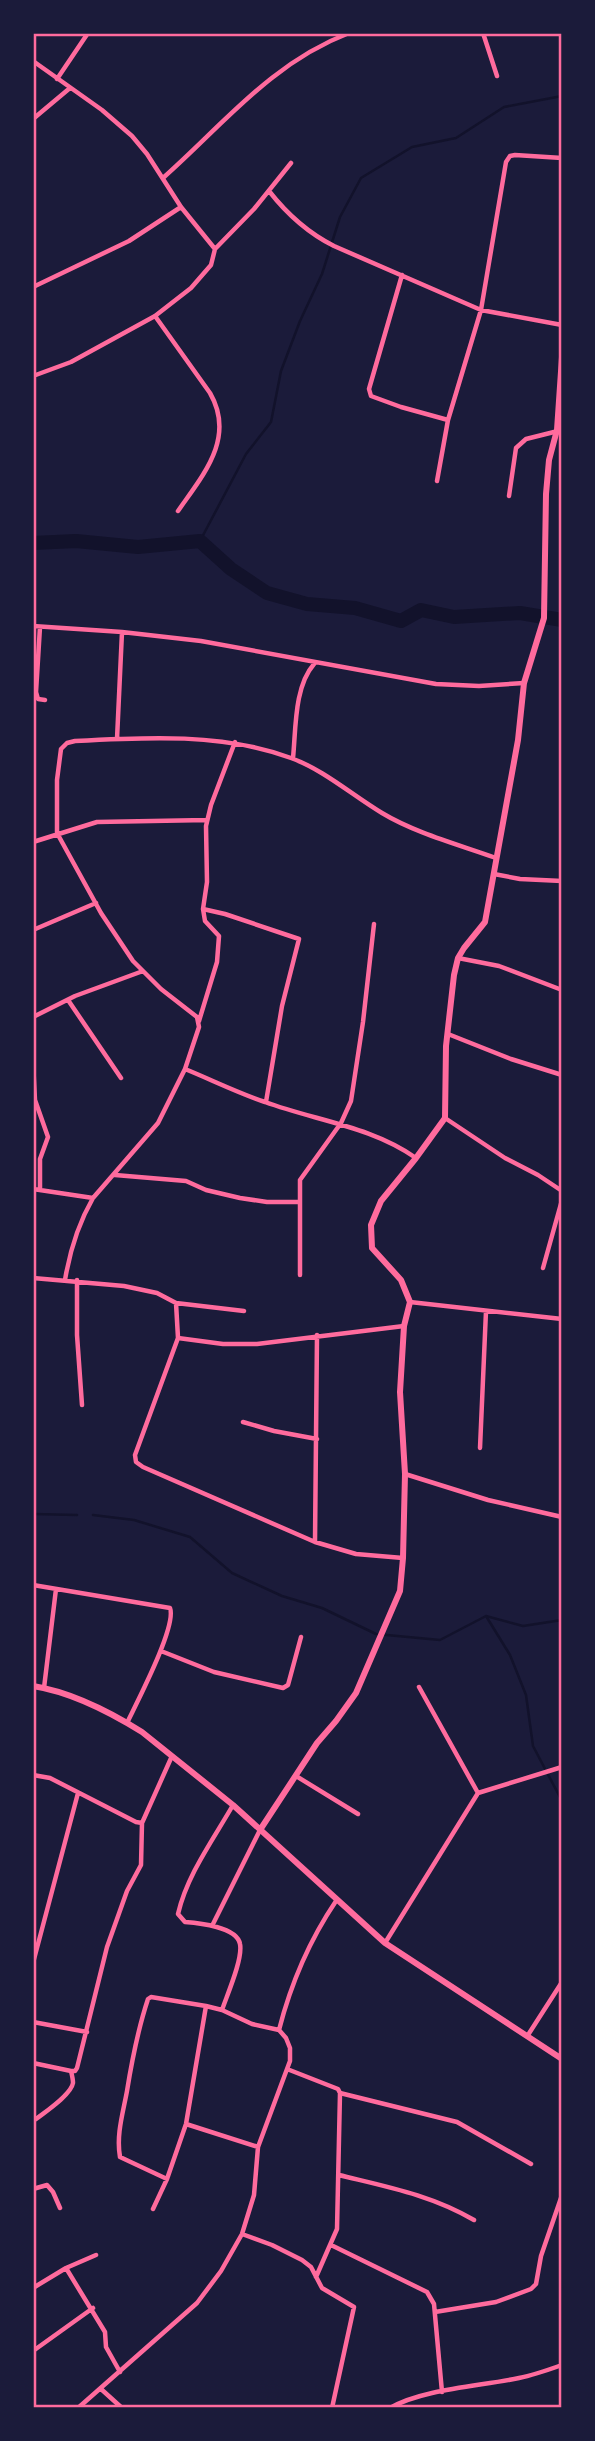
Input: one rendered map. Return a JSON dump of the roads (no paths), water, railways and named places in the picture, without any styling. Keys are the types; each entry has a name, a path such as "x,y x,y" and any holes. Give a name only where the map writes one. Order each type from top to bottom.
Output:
{"street":[{"path":"58,79 88,33"},
{"path":"163,178 254,91 314,48 349,33"},
{"path":"484,33 497,76"},
{"path":"33,61 102,110 132,136 181,207 215,249"},
{"path":"33,119 70,89"},
{"path":"437,481 448,420 481,310 506,162 510,156 515,155 562,158"},
{"path":"33,376 71,362 155,316 191,288 211,265 215,249 291,163"},
{"path":"269,191 293,218 317,237 334,246 481,310 562,325"},
{"path":"33,286 129,241 181,207"},
{"path":"401,275 369,389 371,396 448,420"},
{"path":"155,316 210,393 218,406 220,420 219,440 211,463 178,510"},
{"path":"212,1924 260,1830 317,1743 351,1700 396,1603 403,1558 405,1474 400,1415 404,1326 410,1302 401,1280 372,1248 371,1237 374,1216 381,1201 444,1118 447,1034 458,958 485,922 518,740 524,683 544,618 546,494 549,460 559,430 562,357"},
{"path":"509,496 516,448 526,439 559,430"},
{"path":"33,626 201,641 436,684 479,686 524,683"},
{"path":"40,626 36,692 38,699 45,700"},
{"path":"117,739 122,632"},
{"path":"293,758 304,682 315,663"},
{"path":"199,1021 192,1012 161,989 123,948 57,833 57,780 61,749 66,743 117,739 234,742 293,758 388,816 496,858"},
{"path":"65,1280 76,1230 93,1198 158,1123 185,1069 217,962 219,936 205,921 203,909 207,820 234,742"},
{"path":"33,842 97,822 207,820"},
{"path":"494,874 520,879 562,881"},
{"path":"33,930 96,903"},
{"path":"203,909 299,939 282,1006 265,1102"},
{"path":"300,1275 300,1180 341,1123 351,1101 374,924"},
{"path":"458,958 499,966 562,990"},
{"path":"33,1017 68,1000 143,971"},
{"path":"68,1000 121,1078"},
{"path":"447,1034 562,1075"},
{"path":"33,1061 35,1100 48,1137 40,1159 40,1189"},
{"path":"185,1069 265,1102 369,1132 416,1158"},
{"path":"444,1118 562,1191"},
{"path":"114,1175 186,1181 206,1190 267,1202 299,1202"},
{"path":"33,1189 93,1198"},
{"path":"542,1268 562,1200"},
{"path":"33,1278 77,1280 142,1289 158,1293 176,1303 244,1311"},
{"path":"77,1280 77,1335 82,1405"},
{"path":"410,1302 562,1320"},
{"path":"176,1303 178,1338 135,1455 136,1462 198,1493 315,1542 356,1554 403,1558"},
{"path":"480,1448 486,1311"},
{"path":"178,1338 223,1345 257,1344 404,1326"},
{"path":"315,1542 317,1335"},
{"path":"243,1422 317,1439"},
{"path":"405,1474 488,1500 562,1517"},
{"path":"33,1585 170,1608 172,1619 127,1723"},
{"path":"44,1688 56,1589"},
{"path":"160,1651 214,1672 283,1688 289,1685 301,1637"},
{"path":"33,1686 68,1696 127,1723 172,1755 233,1805 385,1943 562,2059"},
{"path":"419,1687 478,1793"},
{"path":"33,2063 71,2071 77,2068 107,1947 127,1891 141,1865 142,1823 172,1755"},
{"path":"385,1943 478,1793 561,1767"},
{"path":"33,1775 50,1778 142,1823"},
{"path":"296,1776 358,1814"},
{"path":"33,1963 78,1793"},
{"path":"222,2010 239,1956 240,1943 236,1936 212,1924 185,1922 178,1914 194,1873 233,1805"},
{"path":"279,2030 288,1994 319,1927 337,1901"},
{"path":"528,2035 562,1982"},
{"path":"78,2408 197,2303 221,2271 242,2234 254,2195 258,2147 290,2061 290,2048 279,2030 252,2024 222,2010 151,1997 137,2034 120,2129 120,2157 167,2179"},
{"path":"153,2209 167,2179 186,2124 206,2006"},
{"path":"33,2022 87,2032"},
{"path":"287,2069 338,2089 340,2093 337,2229 316,2277"},
{"path":"36,2119 69,2091 73,2084 71,2071"},
{"path":"340,2093 457,2122 531,2164"},
{"path":"186,2124 258,2147"},
{"path":"340,2175 447,2204 474,2220"},
{"path":"33,2189 47,2185 60,2208"},
{"path":"435,2312 496,2302 531,2289 536,2284 541,2256 562,2195"},
{"path":"242,2234 292,2254 311,2267 322,2288 354,2307 332,2408"},
{"path":"331,2245 427,2292 432,2298 442,2392"},
{"path":"33,2288 66,2268 96,2255"},
{"path":"66,2268 93,2308 105,2332 106,2347 120,2372"},
{"path":"33,2351 93,2308"},
{"path":"390,2408 442,2392 517,2379 562,2365"},
{"path":"101,2389 122,2408"}],"waterway":[{"path":"200,541 246,454 271,422 281,371 322,274 340,217 361,178 412,147 456,138 504,107 562,96"},
{"path":"33,543 76,541 138,547 200,541 231,569 267,593 307,604 355,608 401,621 421,610 454,617 520,613 562,620"},
{"path":"33,1514 77,1515"},
{"path":"93,1515 134,1520 190,1537 232,1573 282,1596 322,1608 376,1634 440,1640 486,1616 523,1626 562,1620"},
{"path":"486,1616 510,1655 526,1695 533,1746 562,1801"}]}
